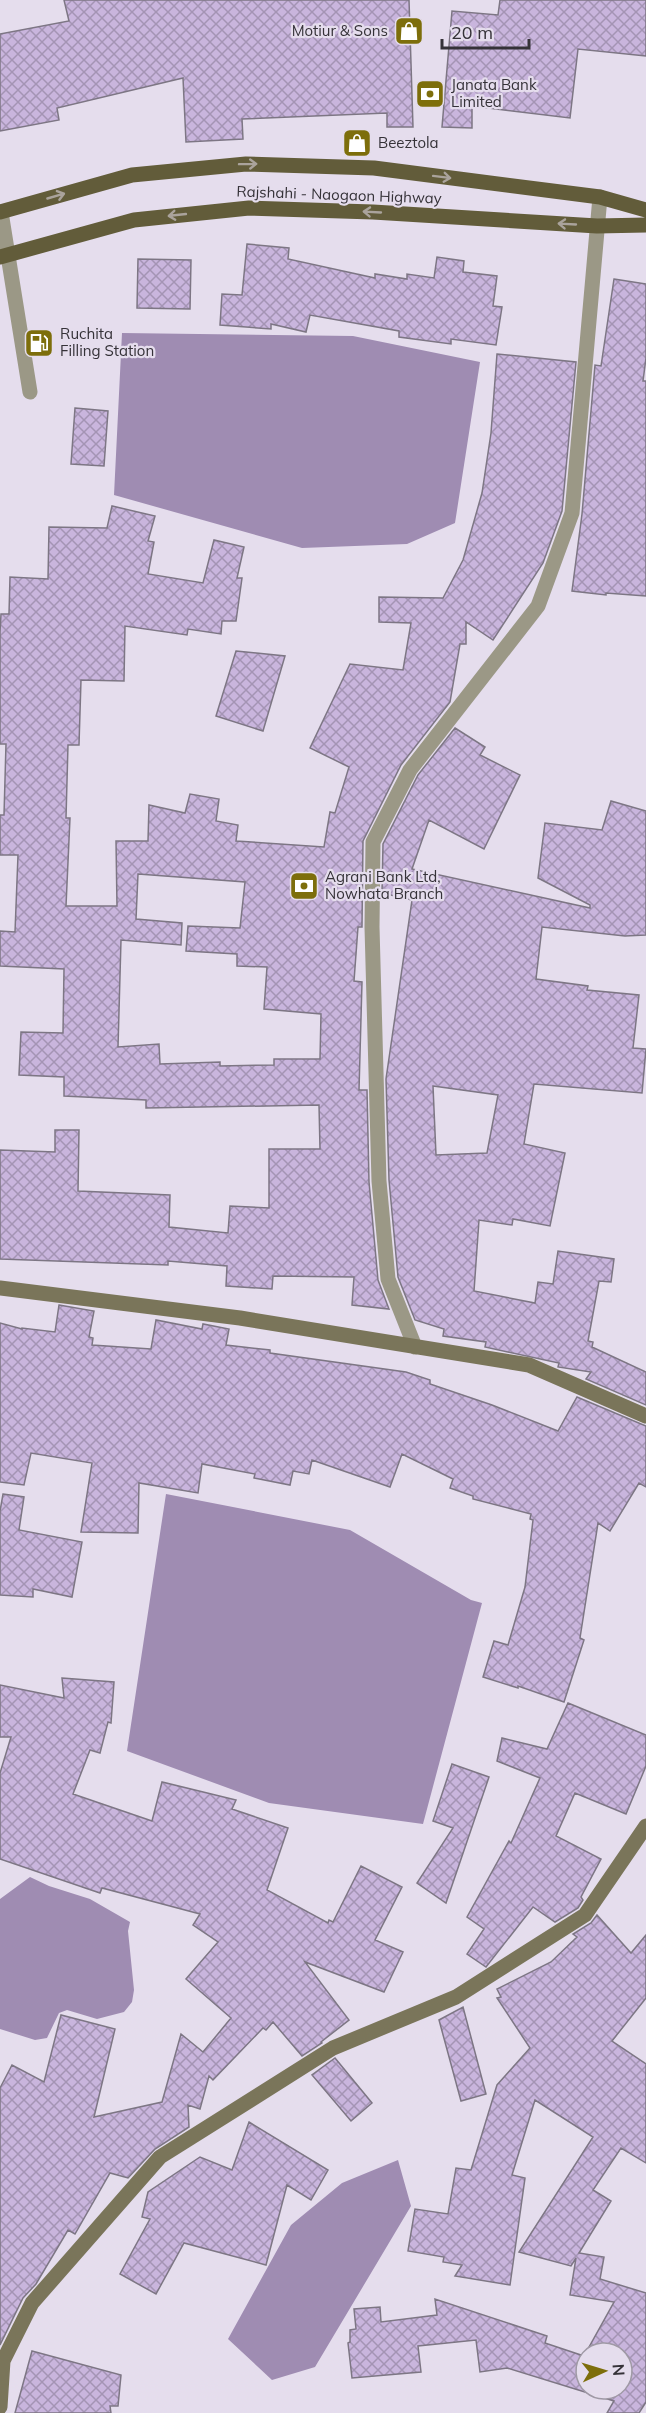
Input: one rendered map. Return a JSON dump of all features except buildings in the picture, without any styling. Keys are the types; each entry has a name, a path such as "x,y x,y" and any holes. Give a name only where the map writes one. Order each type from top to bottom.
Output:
{"main road":[{"name":"Rajshahi - Naogaon Highway","path":"0,212 132,175 246,164 374,168 600,197 646,210"},
{"name":"Rajshahi - Naogaon Highway","path":"4,256 134,220 249,208 373,212 597,226 646,225"}],"street":[{"path":"415,1347 388,1279 380,1192 372,927 373,842 410,770 538,606 572,513 600,197"},
{"path":"0,212 4,256 30,392"},
{"path":"0,1288 240,1318 529,1365 646,1416"},
{"path":"0,2407 1,2362 32,2303 160,2157 333,2048 456,1997 585,1916 646,1826"}],"shaded area":[{"path":"122,333 353,336 480,362 455,523 407,544 302,548 114,495"},
{"path":"166,1494 350,1530 471,1600 482,1603 423,1824 269,1803 127,1751"},
{"path":"30,1877 49,1886 90,1899 130,1922 128,1931 134,1990 132,2002 124,2012 97,2019 67,2010 59,2013 47,2038 35,2040 0,2029 0,1899"},
{"path":"398,2160 411,2206 315,2367 272,2380 228,2339 291,2225 342,2183"}],"place":[{"name":"Motiur & Sons","path":"409,31"},
{"name":"Janata Bank Limited","path":"430,94"},
{"name":"Beeztola","path":"357,143"},
{"name":"Ruchita Filling Station","path":"39,343"},
{"name":"Agrani Bank Ltd, Nowhata Branch","path":"304,886"}]}
